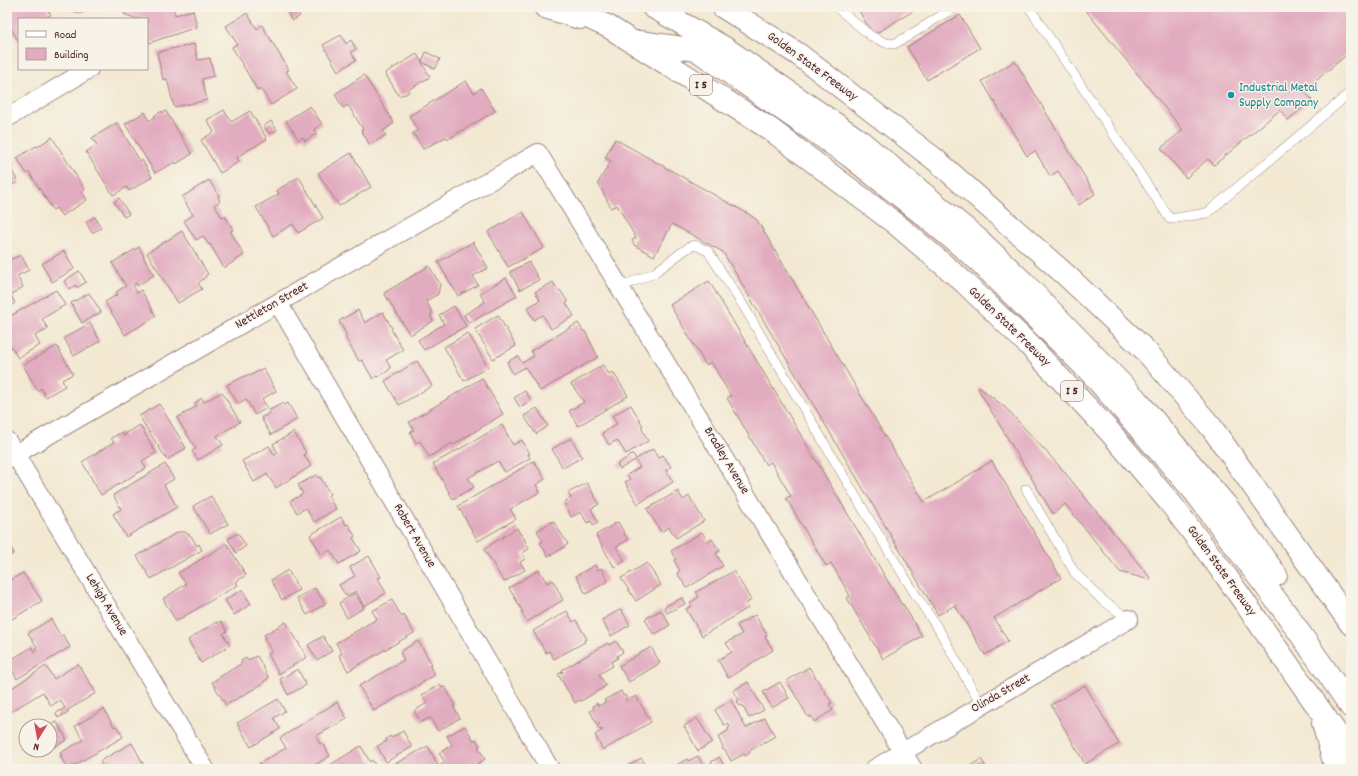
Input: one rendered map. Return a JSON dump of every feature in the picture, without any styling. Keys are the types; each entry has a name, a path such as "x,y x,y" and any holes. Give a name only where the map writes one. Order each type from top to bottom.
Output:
{"highway":[{"path":"545,7 609,27"},
{"name":"Golden State Freeway","path":"566,7 609,27 770,129 896,224 965,283 1030,346 1110,432 1171,504 1226,576 1351,754"},
{"path":"652,7 725,48 860,141 979,240 1024,283 1135,398 1225,504 1351,683"},
{"name":"Golden State Freeway","path":"723,7 798,54 937,161 1066,276 1145,350 1212,428 1351,624"},
{"path":"747,7 798,54"},
{"path":"631,42 697,50 851,157 979,261 1092,374 1194,491 1288,616 1351,707"},
{"path":"1318,707 1336,769"}],"street":[{"path":"7,118 88,70"},
{"name":"Bradley Avenue","path":"538,153 913,769"},
{"name":"Nettleton Street","path":"10,452 278,303 538,153"},
{"name":"Robert Avenue","path":"278,303 550,769"},
{"name":"Lehigh Avenue","path":"10,452 205,769"},
{"name":"Olinda Street","path":"874,769 1129,619"}],"lane":[{"path":"836,7 871,36 886,43 894,44 955,7"},
{"path":"1029,7 1170,220 1207,213 1351,92"},
{"path":"620,287 654,273 689,247 695,245 708,252 744,307 889,553 939,630 981,705"},
{"path":"1026,490 1075,573 1102,600 1129,619"}],"building":[{"path":"7,7 46,7 51,15 45,18 18,18 18,40 7,22"},
{"path":"60,7 84,7 83,13"},
{"path":"127,7 173,7 175,15 193,10 197,27 149,43 148,18 134,18 124,14"},
{"path":"288,7 295,7 300,16 292,21 285,9"},
{"path":"857,7 920,7 873,35"},
{"name":"Industrial Metal Supply Company","path":"1083,7 1351,7 1351,51 1304,91 1312,100 1288,120 1280,110 1214,165 1208,159 1186,178 1161,148 1183,130"},
{"path":"247,13 257,29 262,25 289,70 286,71 297,89 271,105 261,89 258,91 232,47 237,44 226,26"},
{"path":"960,15 980,48 927,80 907,47"},
{"path":"341,35 346,44 351,40 356,49 351,52 356,60 338,71 323,45"},
{"path":"194,44 198,60 210,58 214,76 202,79 207,100 174,107 167,79 163,80 157,52"},
{"path":"426,52 440,59 435,69 422,62"},
{"path":"417,54 430,77 408,90 409,92 399,96 385,73"},
{"path":"1015,61 1095,194 1079,205 1058,171 1050,176 1035,151 1027,156 982,81"},
{"path":"364,75 394,123 383,131 386,135 370,145 361,130 363,129 348,105 343,108 335,94"},
{"path":"466,81 474,93 481,88 495,111 448,139 446,137 423,149 413,133 418,130 409,116"},
{"path":"310,106 322,124 314,129 317,133 305,141 303,137 299,140 286,121"},
{"path":"224,110 231,122 250,111 267,139 237,157 239,162 220,173 201,140 214,132 207,120"},
{"path":"162,111 162,113 166,111 192,154 176,164 175,162 155,173 125,124 145,112 149,121"},
{"path":"271,121 277,130 270,134 264,126"},
{"path":"117,123 140,161 142,160 152,177 129,191 127,187 113,195 86,152 97,145 92,138"},
{"path":"52,137 85,190 82,192 87,200 62,216 56,208 53,210 29,172 27,174 17,158"},
{"path":"615,139 757,220 924,502 992,461 1061,578 994,618 1008,641 985,655 955,605 938,615 723,252 672,224 654,256 634,245 632,240 636,238 617,205 611,208 598,183 611,161 605,158"},
{"path":"351,153 371,187 339,206 318,173"},
{"path":"7,156 13,167 11,169 18,182 7,188"},
{"path":"299,177 323,218 298,233 293,224 273,236 256,207 279,194 277,190"},
{"path":"209,180 219,196 220,201 214,205 222,217 225,216 233,230 230,231 244,255 224,268 210,244 209,245 203,236 196,240 184,221 193,215 182,197"},
{"path":"119,198 129,214 124,217 114,202"},
{"path":"523,212 544,248 508,267 488,232"},
{"path":"95,217 101,228 92,233 86,222"},
{"path":"182,231 208,274 198,283 202,289 178,303 147,253"},
{"path":"473,242 488,268 473,276 478,285 458,296 438,262"},
{"path":"139,247 154,275 137,286 136,283 133,285 137,293 141,290 156,316 125,335 105,302 118,294 116,292 126,286 112,263"},
{"path":"64,251 74,269 52,282 42,264"},
{"path":"21,255 29,270 17,276 23,287 11,295 15,303 7,308 7,261"},
{"path":"529,262 539,280 520,290 510,272"},
{"path":"429,266 440,284 438,294 426,301 432,312 431,317 433,321 410,335 384,293"},
{"path":"79,271 86,282 77,288 76,285 69,289 64,281"},
{"path":"506,278 517,296 469,323 464,315 485,302 480,293"},
{"path":"709,281 902,605 903,604 922,636 883,659 847,598 850,596 831,563 826,566 786,498 791,496 771,462 766,465 727,398 731,396 711,362 706,365 670,305"},
{"path":"553,282 558,291 560,290 568,302 566,303 574,316 551,329 543,315 534,320 527,308 540,300 535,292"},
{"path":"56,290 65,305 42,319 48,329 35,336 40,345 18,358 7,340 7,318"},
{"path":"89,293 101,312 82,323 71,303"},
{"path":"454,306 466,326 424,350 418,340 444,324 439,315"},
{"path":"358,310 365,323 383,312 403,350 386,360 391,368 388,371 373,379 362,360 359,361 345,337 347,336 339,321"},
{"path":"498,315 516,346 493,359 475,329"},
{"path":"90,323 100,341 74,356 64,338"},
{"path":"578,323 584,332 585,331 598,357 540,391 525,367 513,374 507,362 518,356 522,363 534,356 531,351"},
{"path":"468,333 488,367 464,381 444,347"},
{"path":"57,346 73,374 62,380 65,386 46,397 41,388 38,391 23,365"},
{"path":"417,361 432,386 399,405 385,381"},
{"path":"603,365 609,374 613,372 628,396 578,426 569,411 584,402 571,384"},
{"path":"263,368 276,391 262,399 267,408 255,415 246,399 238,404 227,385 249,374 250,376"},
{"path":"482,378 503,414 453,445 452,443 429,457 420,441 416,443 410,432 414,430 409,422"},
{"path":"979,387 1006,408 1062,469 1151,579 1150,580 1120,572 1065,504 1053,514 978,389"},
{"path":"525,391 531,400 520,407 514,398"},
{"path":"222,392 240,422 217,436 223,445 198,460 192,451 196,449 177,418 197,406 195,403 202,398 204,402"},
{"path":"283,403 284,405 288,403 297,419 271,435 261,418 270,413 268,411"},
{"path":"159,404 186,448 167,460 139,416"},
{"path":"631,405 643,426 641,427 648,441 626,454 617,440 609,445 602,433 617,424 612,416"},
{"path":"537,408 548,426 536,434 524,416"},
{"path":"140,425 156,453 142,461 146,468 101,495 82,462 114,442 111,438 122,432 124,436"},
{"path":"502,425 513,445 522,440 530,454 528,454 530,458 505,472 498,461 468,478 474,487 453,499 433,464"},
{"path":"294,432 306,453 304,455 311,466 276,488 267,474 254,482 242,461 269,446 274,455 278,453 273,444"},
{"path":"571,438 582,457 563,468 552,449"},
{"path":"653,449 658,458 663,455 671,467 666,470 673,482 638,504 625,482 630,479 627,475 640,467 635,460 620,469 617,464 633,454 636,459"},
{"path":"534,461 545,479 536,485 540,492 510,509 516,519 478,541 458,506"},
{"path":"165,464 174,479 164,485 177,507 126,537 113,514 121,509 113,495"},
{"path":"316,475 318,478 320,477 330,494 328,496 336,509 314,522 306,508 297,513 290,501 303,494 298,485"},
{"path":"587,483 599,504 591,509 598,522 593,525 591,521 587,523 581,512 571,517 564,502 571,498 568,493"},
{"path":"678,491 683,500 689,496 704,521 676,538 669,527 661,532 647,509"},
{"path":"211,496 228,524 210,534 193,506"},
{"path":"341,517 346,525 348,524 355,536 353,538 361,551 339,564 330,550 322,555 310,535"},
{"path":"553,521 568,544 552,555 551,554 548,556 540,543 543,541 537,531"},
{"path":"618,522 628,540 616,547 625,561 614,567 596,535"},
{"path":"517,528 529,549 522,553 525,559 520,562 525,570 504,582 484,549"},
{"path":"178,532 185,532 191,536 197,546 199,544 202,550 151,579 137,556"},
{"path":"702,532 708,542 712,539 720,551 716,553 723,566 687,588 677,573 680,571 674,560 676,559 671,551"},
{"path":"238,533 246,546 236,553 228,539"},
{"path":"7,541 14,553 7,558"},
{"path":"227,544 246,575 236,582 238,585 176,621 163,599 186,584 178,573"},
{"path":"369,556 381,577 378,578 386,593 364,606 356,591 346,596 339,585 355,576 350,567"},
{"path":"647,563 661,585 636,601 621,578"},
{"path":"595,565 598,570 601,568 608,581 586,594 576,576"},
{"path":"288,570 299,590 282,600 271,580"},
{"path":"539,570 547,583 553,580 563,600 527,622 509,588"},
{"path":"734,571 751,600 746,604 748,608 702,636 686,609 692,606 690,603 699,597 696,592"},
{"path":"23,573 42,601 7,622 7,582"},
{"path":"315,588 325,604 307,615 297,598"},
{"path":"242,590 251,604 234,615 225,600"},
{"path":"355,593 364,608 347,618 339,603"},
{"path":"682,598 685,604 667,613 664,607"},
{"path":"392,600 402,617 404,615 414,633 348,671 339,655 342,653 336,643 377,619 372,611"},
{"path":"621,609 630,625 611,636 602,620"},
{"path":"661,610 670,625 654,635 645,619"},
{"path":"567,611 573,622 576,620 587,639 584,640 585,642 554,659 549,651 546,653 533,631"},
{"path":"755,615 767,635 765,637 773,650 728,678 718,660 732,652 726,643 742,634 737,625"},
{"path":"51,619 61,637 63,635 70,647 17,679 7,662 32,647 35,652 37,651 35,648 37,647 28,633"},
{"path":"221,621 227,631 223,634 230,645 201,663 188,640 216,622"},
{"path":"286,622 307,657 279,674 268,654 272,652 264,638 266,637 264,635"},
{"path":"323,636 332,651 317,660 308,645"},
{"path":"7,641 12,649 7,652"},
{"path":"418,641 432,664 429,665 435,675 374,711 359,686 404,660 400,652"},
{"path":"616,641 623,652 617,656 618,658 611,662 613,666 599,674 606,686 575,703 558,674 563,672 562,670 608,643 609,645"},
{"path":"651,647 660,663 629,682 619,666"},
{"path":"257,656 269,678 264,681 264,683 226,705 212,682 242,663 241,661 246,658 247,660"},
{"path":"78,664 96,693 58,718 56,713 65,708 60,700 51,706 43,692 7,714 7,691 46,666 54,679"},
{"path":"809,667 832,703 829,704 833,710 814,722 811,716 808,717 787,681"},
{"path":"298,669 306,685 288,695 280,679"},
{"path":"748,682 764,710 749,718 742,705 740,706 737,701 739,700 733,691"},
{"path":"780,682 789,698 772,708 763,692"},
{"path":"440,684 443,688 445,687 460,718 438,731 430,718 421,722 414,711 427,703 422,695"},
{"path":"1085,685 1119,744 1085,764 1051,705"},
{"path":"621,691 623,696 625,695 627,698 625,699 626,701 636,696 651,722 603,750 595,735 603,730 600,730 597,726 600,724 597,724 590,711 594,709 593,706 597,703 598,706 606,702 604,700"},
{"path":"278,699 285,711 274,718 280,729 251,747 237,723"},
{"path":"731,700 746,728 765,718 775,736 749,751 750,753 745,756 744,754 731,761 725,750 723,750 718,737 729,730 728,728 730,727 728,723 724,725 715,710"},
{"path":"337,702 347,719 316,736 320,744 323,743 330,756 308,769 262,769 259,764 286,748 280,738"},
{"path":"104,709 114,727 116,726 123,737 68,769 60,756 62,756 60,753 83,740 75,726"},
{"path":"697,718 712,742 698,751 684,726"},
{"path":"58,724 67,740 58,745"},
{"path":"465,726 474,741 476,739 480,746 478,747 485,759 470,769 444,769 441,765 445,762 439,753 452,745 447,736"},
{"path":"403,731 412,747 386,762 377,746 387,741 386,739 390,736 391,738"},
{"path":"132,743 146,769 104,769 100,761"},
{"path":"361,746 370,762 372,760 378,769 366,769 365,767 361,769 319,769 324,766 325,768"},
{"path":"428,746 440,769 393,769 391,766"},
{"path":"698,756 705,769 670,769 687,759 688,761"},
{"path":"719,757 726,769 709,769 714,766 711,762"},
{"path":"641,758 648,769 623,769"},
{"path":"981,759 987,769 972,769 970,766"}],"place":[{"name":"Industrial Metal Supply Company","path":"1231,95"}]}
